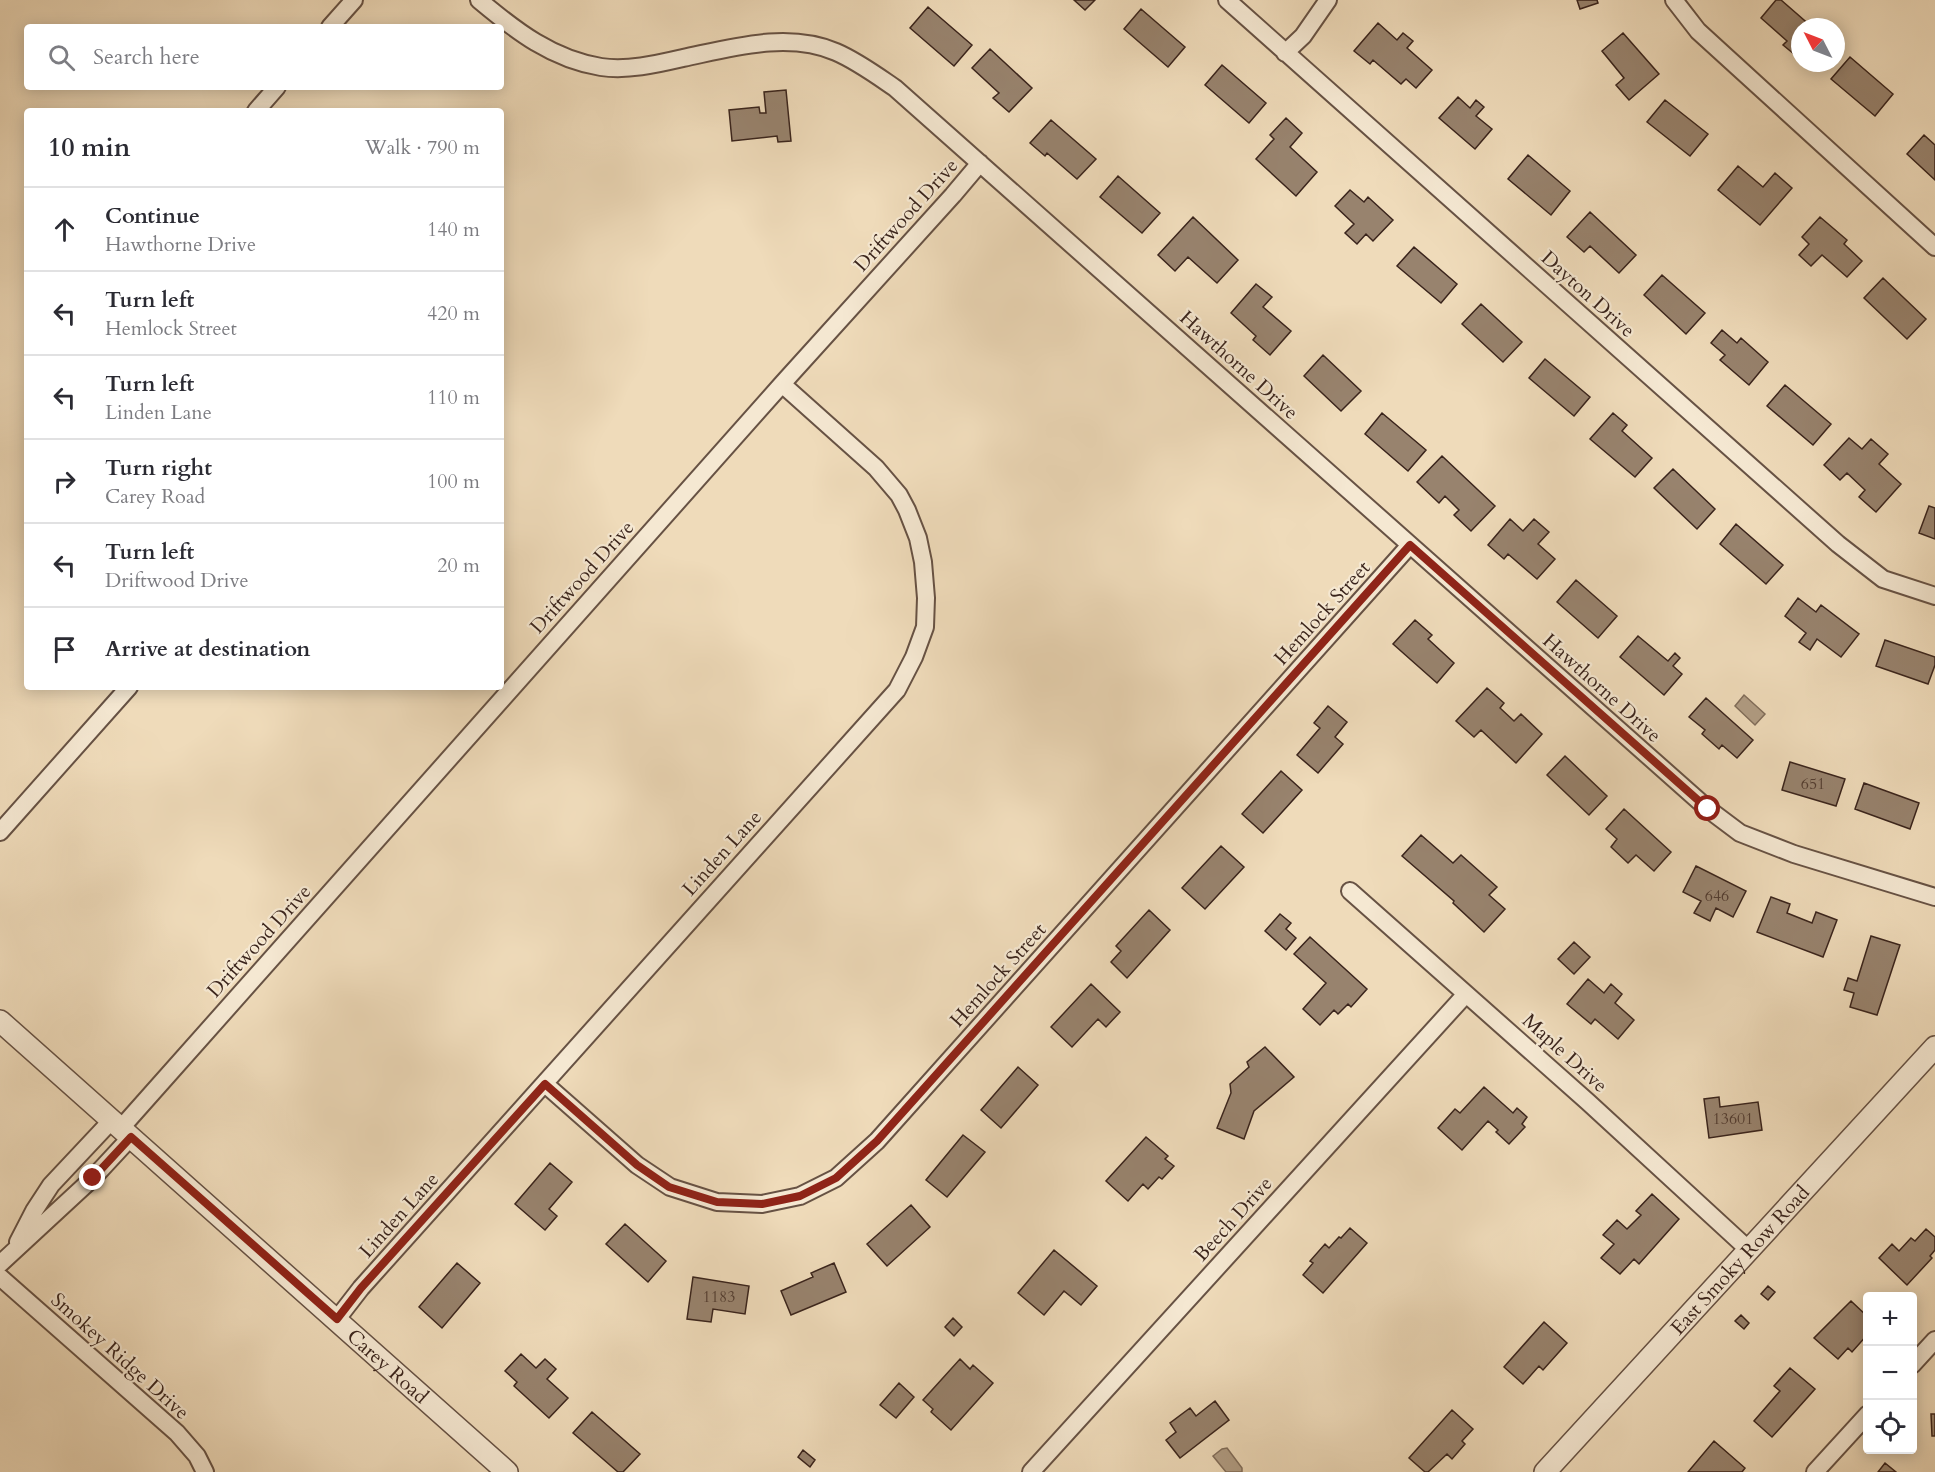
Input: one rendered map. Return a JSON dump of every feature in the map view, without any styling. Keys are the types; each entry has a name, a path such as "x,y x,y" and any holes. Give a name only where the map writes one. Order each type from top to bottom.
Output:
{"street":[{"path":"333,24 354,0"},
{"name":"Hawthorne Drive","path":"479,0 511,28 538,45 568,59 603,67 628,68 741,45 765,43 807,45 834,51 858,63 895,88 1685,790 1740,833 1794,854 1935,897"},
{"name":"Dayton Drive","path":"1227,0 1838,544 1883,579 1935,596"},
{"path":"1285,53 1303,36 1328,0"},
{"path":"1674,0 1698,31 1935,247"},
{"path":"259,108 274,90"},
{"name":"Driftwood Drive","path":"0,1264 93,1178 121,1129 980,163"},
{"name":"Linden Lane","path":"337,1319 361,1288 897,690 914,657 925,627 926,598 918,538 907,510 899,495 876,468 782,384"},
{"name":"Hemlock Street","path":"545,1084 637,1165 669,1187 717,1202 762,1204 800,1196 836,1178 877,1141 1410,545"},
{"path":"0,832 126,690"},
{"name":"Maple Drive","path":"1350,891 1588,1102 1749,1250"},
{"name":"Beech Drive","path":"1031,1472 1466,994"},
{"name":"Carey Road","path":"0,1021 507,1472"},
{"name":"East Smoky Row Road","path":"1545,1472 1935,1047"},
{"path":"15,1250 34,1211 51,1185 121,1129"},
{"name":"Smokey Ridge Drive","path":"0,1277 177,1433 197,1456 205,1472"},
{"path":"1917,1360 1935,1340"},
{"path":"1815,1472 1863,1419"}],"shaded area":[{"path":"1744,695 1765,714 1755,725 1735,706"},
{"path":"1227,1448 1242,1468 1242,1472 1226,1472 1213,1456"}],"building":[{"path":"1074,0 1095,0 1085,10"},
{"path":"1577,0 1597,0 1598,3 1580,9"},
{"path":"1776,0 1781,0 1802,18 1791,18 1791,52 1783,45 1787,41 1761,18"},
{"path":"928,7 972,45 954,66 910,28"},
{"path":"1141,9 1185,47 1168,67 1124,29"},
{"path":"1378,23 1397,40 1403,33 1413,41 1407,48 1432,70 1416,88 1406,79 1401,84 1373,60 1370,64 1354,51"},
{"path":"1623,33 1659,74 1629,100 1616,85 1624,78 1602,51"},
{"path":"990,49 1032,88 1009,112 993,98 999,93 972,68"},
{"path":"1850,57 1893,94 1875,116 1831,79 1837,72 1845,72 1845,63"},
{"path":"1222,65 1266,103 1249,123 1205,85"},
{"path":"786,90 791,141 778,142 777,136 732,141 729,110 759,107 760,113 766,113 764,92"},
{"path":"1458,97 1470,108 1476,100 1484,107 1476,116 1492,129 1475,149 1439,118"},
{"path":"1665,100 1708,134 1690,156 1647,122"},
{"path":"1286,118 1302,133 1290,147 1317,172 1296,196 1256,159 1274,139 1270,135"},
{"path":"1051,120 1096,159 1077,179 1047,153 1045,156 1030,143"},
{"path":"1924,135 1935,145 1935,180 1907,154"},
{"path":"1528,155 1570,191 1551,215 1508,179"},
{"path":"1738,166 1763,187 1775,173 1792,188 1760,225 1718,190"},
{"path":"1118,176 1160,213 1142,233 1100,197"},
{"path":"1350,190 1364,202 1368,197 1393,220 1373,241 1366,234 1357,244 1345,233 1354,224 1335,206"},
{"path":"1590,212 1636,255 1619,273 1590,246 1584,252 1567,237"},
{"path":"1193,217 1238,260 1217,283 1188,257 1175,271 1158,255"},
{"path":"1820,217 1847,240 1844,244 1862,261 1847,277 1822,255 1811,266 1799,255 1809,244 1802,237"},
{"path":"1414,247 1457,284 1441,303 1397,266"},
{"path":"1662,275 1705,313 1686,334 1644,295"},
{"path":"1883,278 1926,319 1907,339 1864,298"},
{"path":"1256,284 1272,297 1263,307 1291,331 1270,355 1253,340 1256,336 1231,313"},
{"path":"1481,304 1522,342 1503,362 1462,324"},
{"path":"1722,330 1737,343 1741,338 1768,362 1749,385 1720,360 1725,355 1711,343"},
{"path":"1323,355 1361,391 1341,411 1304,376"},
{"path":"1545,359 1590,397 1574,416 1529,378"},
{"path":"1785,385 1831,424 1813,445 1767,406"},
{"path":"1382,413 1426,450 1408,471 1365,434"},
{"path":"1613,413 1627,425 1622,431 1652,458 1635,477 1590,439"},
{"path":"1849,438 1862,449 1871,439 1888,454 1879,464 1901,484 1876,512 1859,497 1865,490 1847,473 1840,480 1824,465"},
{"path":"1442,456 1495,506 1471,531 1454,515 1459,510 1445,496 1439,503 1417,482"},
{"path":"1673,469 1715,509 1697,529 1654,488"},
{"path":"1929,506 1935,508 1935,539 1919,533"},
{"path":"1510,519 1523,531 1534,519 1549,532 1538,544 1555,559 1537,579 1508,554 1504,559 1488,545"},
{"path":"1736,524 1783,565 1766,584 1720,544"},
{"path":"1576,580 1617,616 1598,638 1557,602"},
{"path":"1798,598 1816,612 1821,605 1859,634 1841,657 1817,639 1810,650 1799,642 1806,633 1785,616"},
{"path":"1415,620 1432,635 1428,639 1454,663 1437,683 1393,644"},
{"path":"1638,636 1668,661 1675,653 1680,658 1673,666 1682,674 1664,695 1620,657"},
{"path":"1885,640 1935,657 1935,665 1928,684 1876,666"},
{"path":"1487,688 1504,703 1500,708 1514,721 1521,714 1542,734 1516,763 1481,730 1474,737 1456,721"},
{"path":"1706,698 1753,740 1737,758 1722,745 1719,749 1702,734 1705,730 1689,717"},
{"path":"1328,706 1347,722 1335,737 1343,744 1318,773 1297,755 1320,728 1314,723"},
{"path":"1565,756 1607,796 1589,815 1547,775"},
{"path":"1790,762 1845,779 1836,806 1782,790"},
{"path":"1281,771 1302,790 1263,833 1242,814"},
{"path":"1864,783 1919,803 1910,829 1855,809"},
{"path":"1624,809 1671,852 1654,871 1636,855 1628,863 1611,847 1617,839 1606,829"},
{"path":"1421,835 1453,863 1461,855 1497,887 1489,895 1505,909 1484,932 1453,903 1454,901 1402,856"},
{"path":"1221,846 1244,867 1205,909 1182,888"},
{"path":"1696,866 1746,891 1733,917 1716,908 1710,921 1694,913 1701,901 1683,892"},
{"path":"1771,897 1790,904 1787,913 1812,923 1816,912 1837,920 1823,957 1757,932"},
{"path":"1149,910 1170,930 1127,978 1111,962 1121,951 1116,946"},
{"path":"1280,914 1291,923 1286,929 1296,938 1286,950 1265,931"},
{"path":"1871,936 1900,945 1877,1015 1850,1007 1854,993 1844,990 1848,978 1857,981"},
{"path":"1310,937 1367,989 1351,1007 1348,1004 1338,1014 1334,1010 1320,1025 1303,1009 1326,983 1294,954"},
{"path":"1574,942 1590,957 1574,974 1558,959"},
{"path":"1588,979 1604,993 1611,984 1622,994 1615,1003 1634,1020 1618,1039 1595,1019 1591,1024 1567,1004"},
{"path":"1091,984 1120,1012 1106,1027 1098,1019 1072,1047 1051,1027"},
{"path":"1265,1047 1294,1077 1254,1111 1244,1139 1217,1128 1231,1093 1230,1084 1249,1067 1247,1062"},
{"path":"1018,1067 1038,1085 1001,1128 981,1110"},
{"path":"1484,1087 1513,1113 1517,1108 1527,1117 1522,1124 1525,1127 1509,1144 1488,1121 1462,1150 1438,1128 1455,1109 1460,1113"},
{"path":"1719,1097 1720,1107 1758,1102 1762,1130 1709,1138 1704,1099"},
{"path":"963,1135 985,1152 947,1197 926,1180"},
{"path":"1146,1137 1168,1156 1165,1159 1174,1166 1148,1189 1143,1184 1128,1201 1106,1181"},
{"path":"550,1163 572,1182 549,1209 557,1216 545,1230 515,1204"},
{"path":"1652,1194 1679,1219 1639,1264 1634,1259 1620,1274 1601,1258 1614,1244 1603,1235 1617,1220 1627,1229 1641,1215 1636,1211"},
{"path":"911,1205 930,1227 887,1266 867,1244"},
{"path":"625,1224 666,1261 648,1282 606,1244"},
{"path":"1350,1228 1367,1243 1323,1293 1303,1275 1313,1263 1310,1261 1325,1244 1329,1248"},
{"path":"1926,1229 1935,1237 1935,1250 1930,1256 1932,1258 1907,1285 1879,1258 1892,1244 1899,1251 1911,1238 1915,1241"},
{"path":"1054,1250 1097,1286 1081,1305 1064,1291 1044,1315 1018,1293"},
{"path":"457,1263 480,1283 442,1328 419,1307"},
{"path":"834,1263 846,1292 791,1315 781,1291 813,1277 811,1273"},
{"path":"693,1277 749,1286 745,1314 713,1309 711,1322 687,1319"},
{"path":"1768,1286 1775,1292 1768,1300 1761,1294"},
{"path":"1851,1301 1863,1312 1863,1340 1852,1352 1848,1348 1838,1359 1814,1338"},
{"path":"1741,1315 1749,1323 1744,1329 1735,1321"},
{"path":"953,1318 962,1327 954,1336 945,1327"},
{"path":"1544,1322 1567,1343 1543,1370 1539,1366 1523,1384 1504,1367"},
{"path":"521,1354 536,1368 545,1359 556,1369 547,1379 568,1398 549,1418 514,1386 517,1382 505,1371"},
{"path":"960,1359 970,1369 973,1365 993,1383 951,1430 931,1412 933,1409 923,1400"},
{"path":"1790,1368 1815,1389 1772,1437 1754,1421 1780,1391 1774,1386"},
{"path":"899,1383 914,1397 896,1418 880,1405"},
{"path":"1215,1401 1229,1420 1180,1458 1166,1440 1176,1432 1170,1423 1190,1408 1196,1416"},
{"path":"1452,1410 1473,1429 1462,1441 1465,1444 1452,1459 1447,1454 1428,1472 1425,1472 1409,1458"},
{"path":"592,1412 640,1454 623,1472 618,1472 573,1433"},
{"path":"1931,1414 1935,1414 1935,1436 1932,1436"},
{"path":"1714,1441 1745,1468 1742,1472 1688,1472"},
{"path":"803,1450 815,1460 810,1467 798,1457"},
{"path":"1885,1463 1896,1472 1878,1472"}],"route":[{"path":"93,1178 131,1137 337,1319 361,1288 545,1084 637,1165 669,1187 717,1202 762,1204 800,1196 836,1178 877,1141 1410,545 1708,809"}]}
